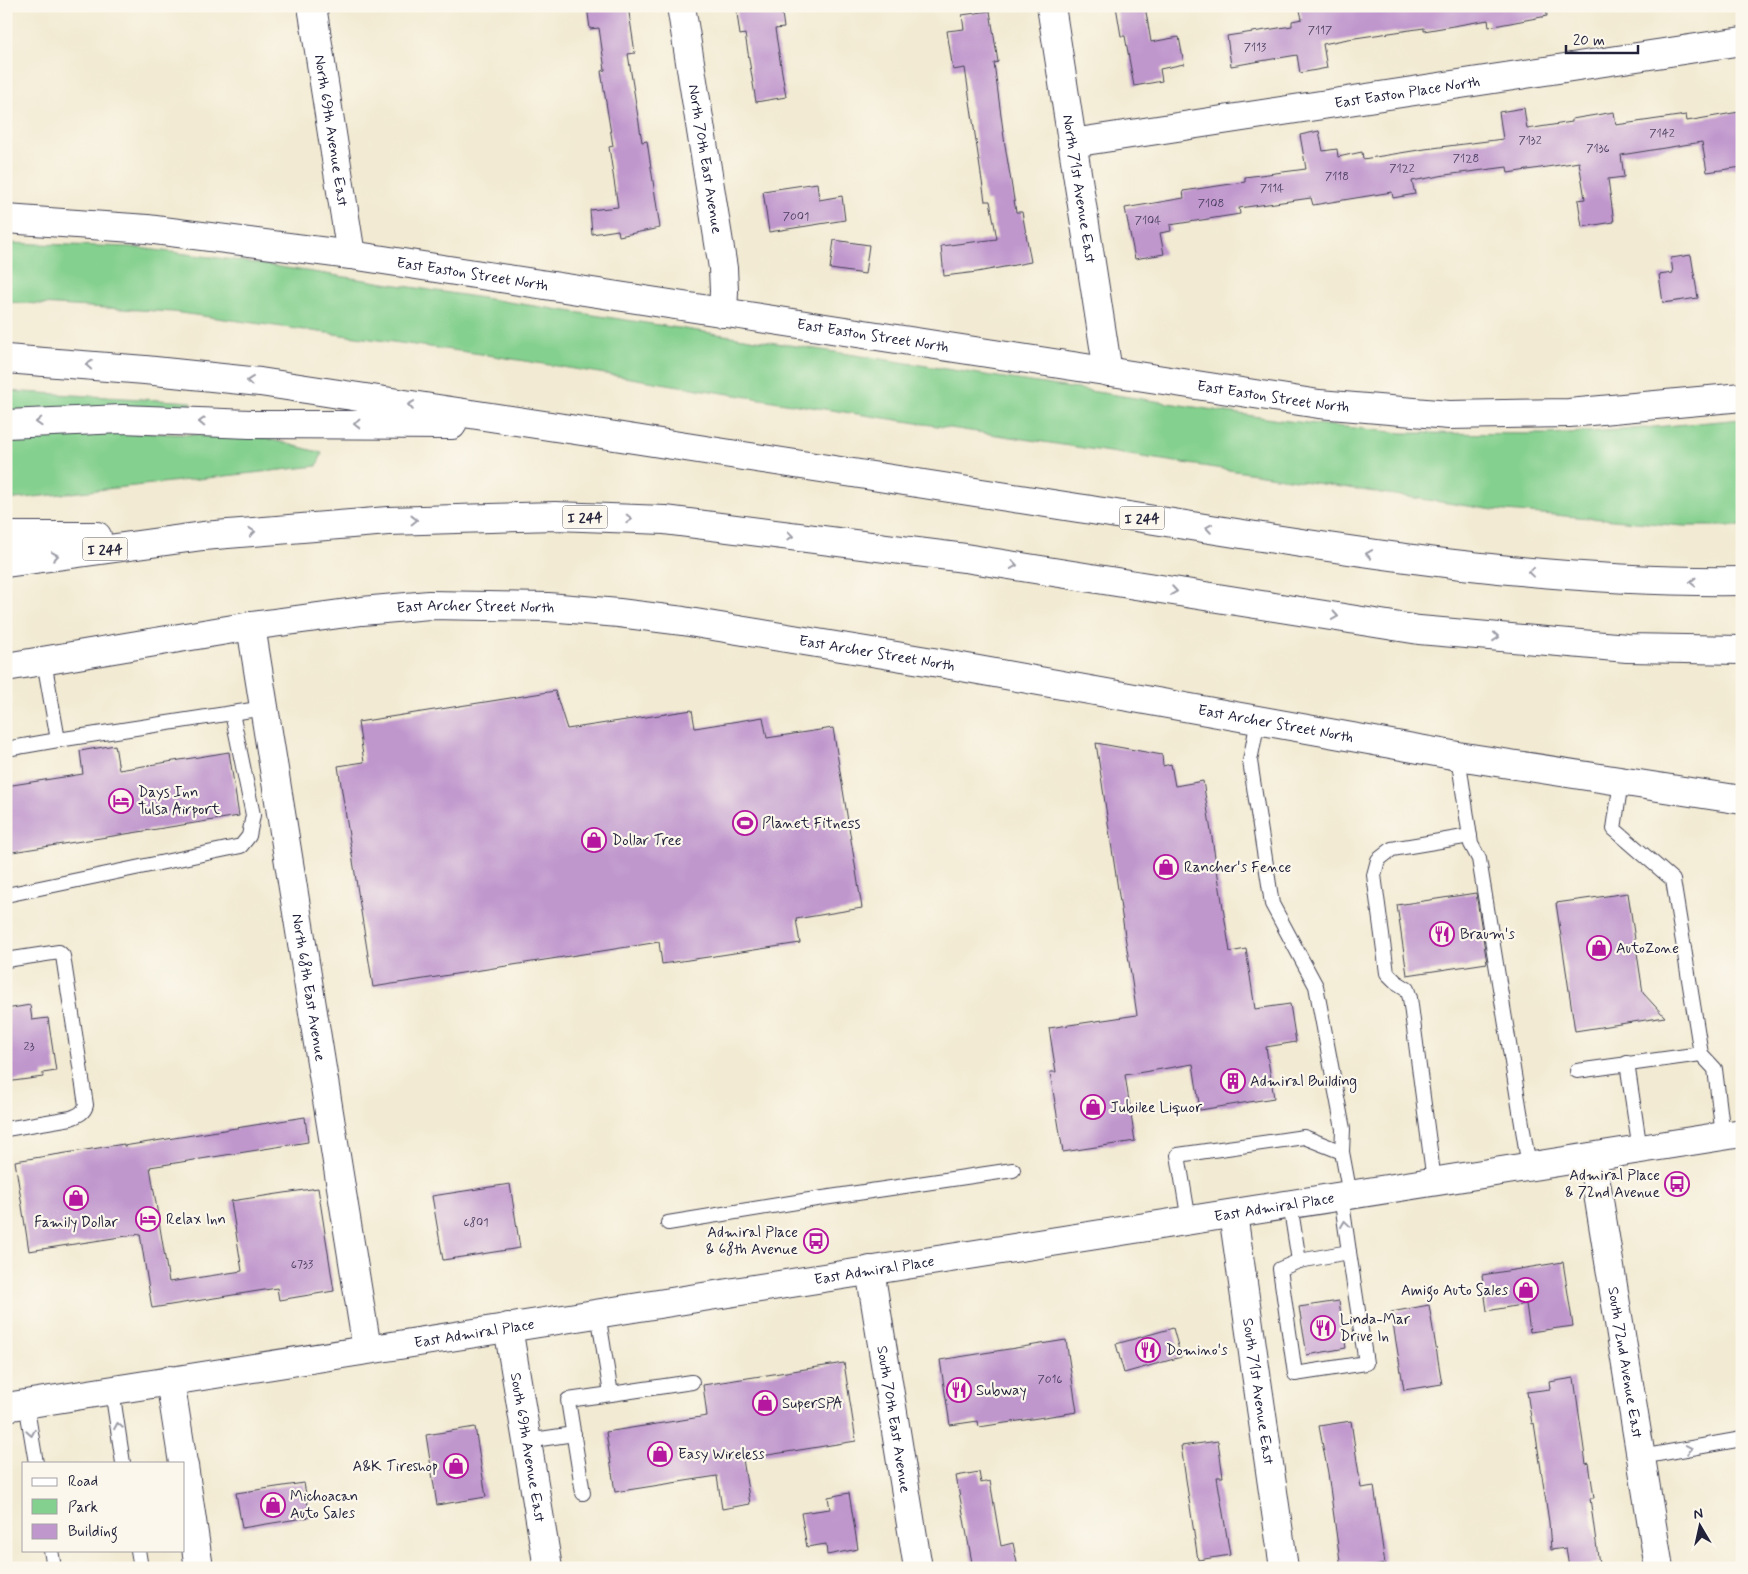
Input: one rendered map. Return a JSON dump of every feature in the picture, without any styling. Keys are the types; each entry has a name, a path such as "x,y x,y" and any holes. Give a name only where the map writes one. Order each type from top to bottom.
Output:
{"main road":[{"name":"North 69th Avenue East","path":"312,6 351,255"},
{"name":"North 70th East Avenue","path":"681,6 723,268 723,313"},
{"name":"North 71st Avenue East","path":"1051,6 1108,372"},
{"name":"East Easton Place North","path":"1072,143 1742,41"},
{"name":"East Easton Street North","path":"6,219 147,229 351,255 1319,404 1449,415 1569,413 1742,397"},
{"name":"I 244","path":"6,359 145,370 260,382 1375,554 1570,576 1691,582 1742,581"},
{"path":"6,424 122,420 250,424 546,425"},
{"name":"I 244","path":"6,563 203,536 388,521 555,516 665,520 966,558 1419,630 1627,648 1742,650"},
{"path":"6,536 203,536"},
{"name":"East Archer Street North","path":"6,667 251,626 362,611 429,605 548,607 682,621 944,664 1458,756 1742,800"},
{"name":"North 68th East Avenue","path":"251,626 367,1349"},
{"name":"East Admiral Place","path":"16,1405 1732,1135"},
{"name":"South 72nd Avenue East","path":"1592,1157 1659,1568"},
{"name":"South 71st Avenue East","path":"1234,1214 1284,1568"},
{"name":"South 70th East Avenue","path":"870,1270 918,1568"},
{"name":"South 69th Avenue East","path":"508,1327 548,1568"},
{"path":"170,1380 184,1462"},
{"path":"185,1471 199,1568"}],"lane":[{"path":"44,661 58,740"},
{"path":"6,749 264,708"},
{"path":"6,895 241,846 249,836 253,815 232,713"},
{"path":"1258,720 1250,761 1272,904 1316,986 1343,1129 1342,1152 1349,1252 1366,1363 1295,1374 1280,1268 1298,1261 1349,1252"},
{"path":"1458,756 1471,844 1479,859 1529,1167"},
{"path":"1621,781 1614,829 1673,880 1701,1054 1715,1069 1732,1135"},
{"path":"1434,1181 1410,998 1407,989 1387,973 1374,875 1378,860 1392,849 1470,836"},
{"path":"6,960 59,952 63,956 86,1105 81,1113 71,1118 6,1129"},
{"path":"1577,1071 1701,1054"},
{"path":"1627,1063 1640,1150"},
{"path":"1189,1221 1178,1155 1304,1137 1342,1152"},
{"path":"668,1223 1013,1170"},
{"path":"1290,1204 1298,1261"},
{"path":"598,1313 611,1394"},
{"path":"583,1493 568,1400 692,1382"},
{"path":"112,1390 123,1462"},
{"path":"16,1405 36,1462"},
{"path":"527,1441 574,1434"},
{"path":"1641,1457 1742,1439"},
{"path":"51,1552 54,1568"},
{"path":"138,1552 141,1568"}],"green space":[{"path":"6,243 131,247 234,260 1279,420 1402,433 1547,434 1622,430 1742,419 1742,526 1684,526 1494,510 798,405 481,354 173,312 6,302"},
{"path":"6,391 192,402 190,408 6,411"},
{"path":"81,433 152,433 265,438 322,453 317,466 6,500 6,437"}],"building":[{"path":"587,6 628,6 635,53 628,54 642,142 647,141 660,228 619,236 618,230 592,234 590,210 618,207 609,147 613,146 601,71 605,70 599,28 590,29"},
{"path":"736,6 781,6 784,28 775,29 786,97 756,102 745,34 740,35"},
{"path":"1116,6 1145,6 1151,42 1179,37 1184,64 1160,69 1162,81 1134,86 1125,36 1121,36"},
{"path":"1299,6 1546,6 1547,16 1489,27 1488,20 1424,31 1424,28 1323,44 1327,68 1300,73 1297,55 1231,66 1227,36 1292,26 1292,21 1302,19"},
{"path":"990,11 998,62 994,63 1005,145 1016,212 1022,212 1031,262 944,276 941,246 997,239 990,201 985,201 965,68 953,70 947,31 964,29 962,15"},
{"path":"1524,108 1527,129 1572,122 1572,119 1614,112 1616,125 1686,115 1687,121 1739,112 1742,128 1742,167 1707,172 1702,142 1621,155 1624,177 1608,179 1614,222 1582,227 1578,200 1585,199 1579,162 1508,173 1507,167 1445,175 1412,181 1415,194 1393,198 1392,192 1313,205 1311,198 1239,208 1240,214 1170,225 1171,231 1160,233 1164,254 1135,259 1125,208 1184,198 1183,191 1245,182 1245,177 1306,169 1300,135 1319,131 1323,151 1337,149 1338,157 1362,152 1363,159 1503,139 1499,112"},
{"path":"817,183 819,200 842,196 845,220 769,232 763,191"},
{"path":"834,240 869,245 865,274 830,269"},
{"path":"1691,255 1698,298 1663,303 1659,275 1673,273 1671,258"},
{"path":"555,691 567,729 692,710 695,728 763,717 767,738 833,728 862,908 796,919 800,943 662,964 659,942 373,987 338,766 364,762 358,722"},
{"name":"Rancher's Fence","path":"1096,743 1162,755 1163,766 1171,764 1175,786 1203,781 1230,952 1246,949 1255,1009 1290,1004 1296,1042 1266,1047 1274,1098 1200,1110 1193,1064 1125,1075 1135,1141 1063,1152 1050,1072 1056,1072 1049,1028 1137,1015"},
{"name":"Days Inn Tulsa Airport","path":"115,745 119,770 229,752 239,816 6,853 6,786 83,774 80,751"},
{"name":"Braum's","path":"1476,893 1487,963 1407,975 1397,905"},
{"name":"AutoZone","path":"1628,893 1643,993 1665,1017 1575,1031 1556,903"},
{"path":"30,1005 32,1020 48,1018 56,1071 43,1073 43,1077 6,1082 6,1009"},
{"path":"305,1117 308,1142 150,1167 169,1282 242,1271 231,1201 318,1188 334,1291 279,1300 277,1288 152,1308 140,1234 29,1251 15,1161 124,1144 124,1146"},
{"path":"510,1184 520,1248 443,1260 432,1196"},
{"name":"Amigo Auto Sales","path":"1563,1262 1573,1326 1530,1332 1526,1304 1487,1311 1482,1275"},
{"name":"Linda-Mar Drive In","path":"1339,1301 1346,1348 1307,1355 1299,1307"},
{"path":"1429,1305 1442,1384 1404,1390 1391,1312"},
{"name":"Domino's","path":"1173,1328 1181,1357 1124,1373 1116,1344"},
{"path":"1066,1340 1077,1412 979,1427 978,1421 950,1425 940,1360"},
{"path":"844,1363 856,1441 743,1459 750,1504 722,1509 717,1476 615,1492 606,1432 707,1416 703,1385"},
{"path":"1574,1378 1586,1464 1589,1463 1594,1498 1590,1498 1599,1564 1569,1568 1566,1548 1551,1550 1549,1522 1534,1423 1532,1424 1527,1392 1550,1389 1549,1382"},
{"path":"1351,1421 1361,1488 1374,1486 1385,1564 1374,1566 1374,1568 1341,1568 1328,1473 1319,1426"},
{"name":"A&K Tireshop","path":"475,1427 486,1497 437,1505 426,1435"},
{"path":"1218,1441 1223,1477 1217,1477 1230,1555 1198,1560 1181,1446"},
{"path":"979,1472 981,1483 990,1481 1001,1546 1013,1543 1018,1568 973,1568 956,1476"},
{"name":"Michoacan Auto Sales","path":"304,1483 310,1517 242,1528 236,1493"},
{"path":"849,1493 858,1549 827,1555 826,1544 807,1547 801,1513 830,1509 828,1497"}],"place":[{"name":"Days Inn Tulsa Airport","path":"121,801"},
{"name":"Planet Fitness","path":"745,823"},
{"name":"Dollar Tree","path":"594,840"},
{"name":"Rancher's Fence","path":"1166,867"},
{"name":"Braum's","path":"1442,934"},
{"name":"AutoZone","path":"1599,948"},
{"name":"Admiral Building","path":"1233,1081"},
{"name":"Jubilee Liquor","path":"1093,1107"},
{"name":"Admiral Place & 72nd Avenue","path":"1677,1184"},
{"name":"Family Dollar","path":"76,1198"},
{"name":"Relax Inn","path":"148,1219"},
{"name":"Admiral Place & 68th Avenue","path":"816,1241"},
{"name":"Amigo Auto Sales","path":"1526,1290"},
{"name":"Linda-Mar Drive In","path":"1323,1328"},
{"name":"Domino's","path":"1148,1350"},
{"name":"Subway","path":"959,1390"},
{"name":"SuperSPA","path":"765,1403"},
{"name":"Easy Wireless","path":"660,1454"},
{"name":"A&K Tireshop","path":"456,1466"},
{"name":"Michoacan Auto Sales","path":"273,1505"}]}
